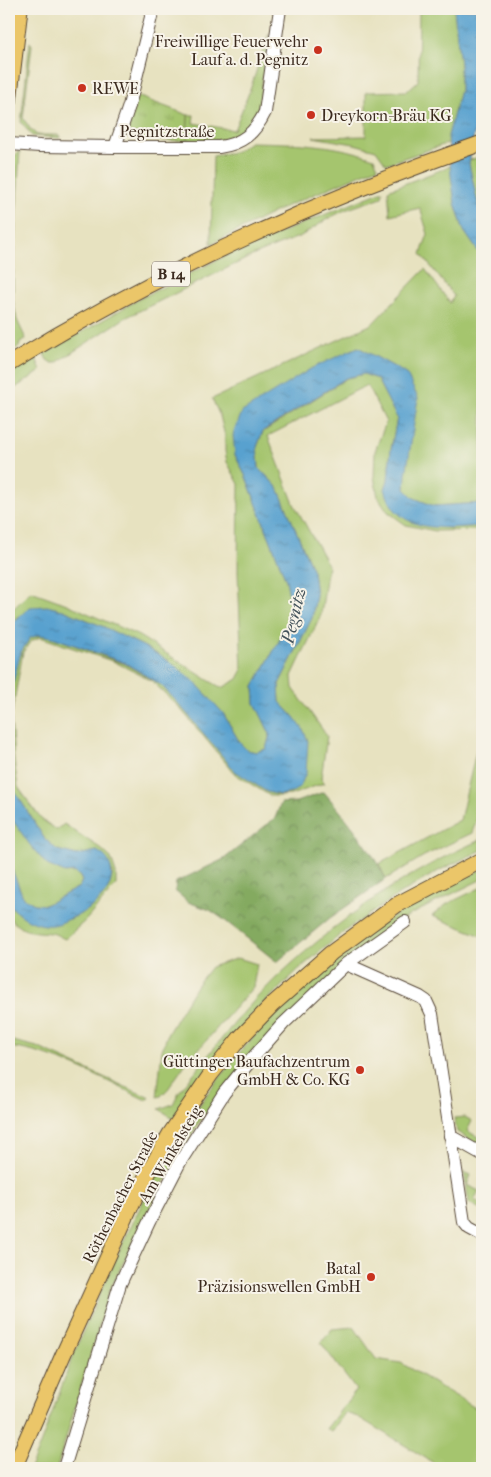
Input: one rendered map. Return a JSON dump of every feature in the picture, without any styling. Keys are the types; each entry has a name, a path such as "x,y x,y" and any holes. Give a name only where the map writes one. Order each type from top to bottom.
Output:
{"main road":[{"path":"9,102 20,9"},
{"name":"B 14","path":"15,360 171,274 294,216 377,182 482,143"},
{"name":"Röthenbacher Straße","path":"14,1468 138,1193 170,1134 211,1074 240,1038 273,1004 332,953 398,904 482,860"}],"street":[{"path":"115,147 129,106 154,9"},
{"name":"Pegnitzstraße","path":"9,144 115,147 230,146 246,138 260,124 265,112 280,9"},
{"name":"Am Winkelsteig","path":"64,1468 120,1284 176,1170 224,1093 283,1024 346,964 405,922"},
{"path":"346,964 426,1001 432,1014 464,1222 469,1228 482,1235"},
{"path":"450,1136 482,1154"}],"green space":[{"path":"419,9 454,9 460,64 460,91 448,136 449,143 386,164 376,150 313,137 366,136 366,92 407,91 418,81"},
{"path":"269,33 258,110 250,123 236,134 221,140 206,142 187,141 188,115 194,115 193,123 234,130"},
{"path":"30,42 32,45 23,118 37,135 59,135 60,138 32,136 21,122"},
{"path":"482,88 482,129 474,132"},
{"path":"137,96 188,115 187,141 138,140 138,134 125,134"},
{"path":"250,142 297,144 343,149 374,158 378,167 287,206 211,244 213,156 235,152"},
{"path":"20,151 13,300 17,320 26,339 19,344 20,346 9,352 9,170 10,160"},
{"path":"482,156 482,222 469,164 470,160"},
{"path":"451,166 455,203 464,231 482,257 482,503 434,506 414,498 405,489 407,375 358,347 235,455 246,477 286,580 293,616 254,686 255,703 270,734 266,749 256,752 247,750 240,743 223,713 170,662 145,647 104,627 63,610 19,616 9,626 9,613 31,591 67,604 139,636 222,688 238,679 242,671 238,572 239,484 227,462 225,436 220,416 212,399 372,324 425,269 450,303 454,296 421,254 428,234 420,208 390,215 388,190"},
{"path":"383,191 382,197 345,210 301,236 254,255 125,318 56,363 47,360 44,354 141,298 233,252"},
{"path":"36,358 41,371 9,392 9,374"},
{"path":"364,374 377,379 397,418 385,489 447,528 482,526 482,530 435,531 406,525 388,512 378,497 374,477 375,451 386,422 367,385 268,436 294,504 328,565 321,615 292,676 293,688 327,736 321,779 324,783 291,795 270,796 235,774 178,706 152,681 115,662 40,637 31,641 23,652 11,718 18,787 41,819 57,830 64,824 100,848 111,858 116,873 116,885 86,920 65,939 54,934 27,930 18,926 9,917 9,904 12,908 70,919 88,910 103,896 109,887 113,873 97,851 77,855 57,850 44,838 11,785 9,770 9,698 21,651 30,638 39,635 52,637 125,664 161,685 267,792 280,795 291,793 294,717 280,702 279,684 312,618 316,595 313,571 278,488 259,468 257,447 263,432 347,378"},
{"path":"482,726 482,804 472,833 424,856 386,879 379,864 460,820"},
{"path":"324,792 350,823 386,879 330,918 277,962 223,919 210,910 188,902 175,891 176,882 224,859 275,818 281,803 296,802"},
{"path":"9,815 65,873 73,873 79,876 82,881 79,887 45,905 34,904 23,897 9,862"},
{"path":"482,839 482,850 440,870 398,895 346,930 299,969 250,1017 203,1075 173,1118 159,1109 173,1104 179,1092 259,995 321,939 388,889 431,864"},
{"path":"482,869 482,879 410,915 377,935 201,1118 153,1201 109,1292 57,1468 30,1468 82,1334 136,1217 172,1148 218,1079 273,1016 335,958 413,904"},
{"path":"482,887 482,936 432,916 447,904"},
{"path":"238,958 257,964 253,987 184,1066 168,1089 161,1096 157,1097 162,1050 168,1033 196,986 211,967"},
{"path":"9,1040 37,1047 150,1098 146,1100 62,1061 27,1050 9,1047"},
{"path":"465,1117 472,1121 467,1131 482,1139 479,1145 457,1132 454,1118"},
{"path":"464,1172 471,1175 467,1185 479,1191 474,1200 482,1204 482,1210 469,1203"},
{"path":"354,1327 376,1359 401,1363 482,1412 482,1468 442,1468 358,1417 345,1413 331,1432 326,1429 356,1390 321,1343 332,1329"}],"water":[{"path":"454,9 482,9 482,88 469,164 482,222 482,257 464,231 455,203 451,176 448,136 460,90 460,64"},
{"name":"Pegnitz","path":"358,347 407,375 418,398 405,489 414,498 434,506 482,503 482,526 448,528 425,526 404,518 393,508 385,489 397,418 377,379 364,374 346,378 263,431 257,447 259,468 278,488 313,571 316,595 312,618 279,684 280,702 303,729 308,741 306,773 300,787 291,793 280,795 267,792 235,771 161,685 125,663 52,637 39,635 30,638 21,652 9,698 9,626 30,607 47,606 63,610 104,627 145,647 170,662 195,682 223,713 240,743 247,750 256,752 266,749 270,734 255,703 254,686 293,616 286,580 246,477 235,455 233,435 242,412 312,368"},
{"path":"9,770 11,785 44,838 57,850 77,855 97,851 105,857 110,865 112,874 110,883 100,899 84,912 55,925 34,922 18,913 9,904 9,862 23,897 34,904 45,905 79,887 82,881 80,876 74,872 65,873 47,865 9,815"}],"place":[{"name":"Freiwillige Feuerwehr Lauf a. d. Pegnitz","path":"318,50"},
{"name":"REWE","path":"82,88"},
{"name":"Dreykorn-Bräu KG","path":"311,115"},
{"name":"Güttinger Baufachzentrum GmbH & Co. KG","path":"360,1070"},
{"name":"Batal Präzisionswellen GmbH","path":"371,1277"}]}
